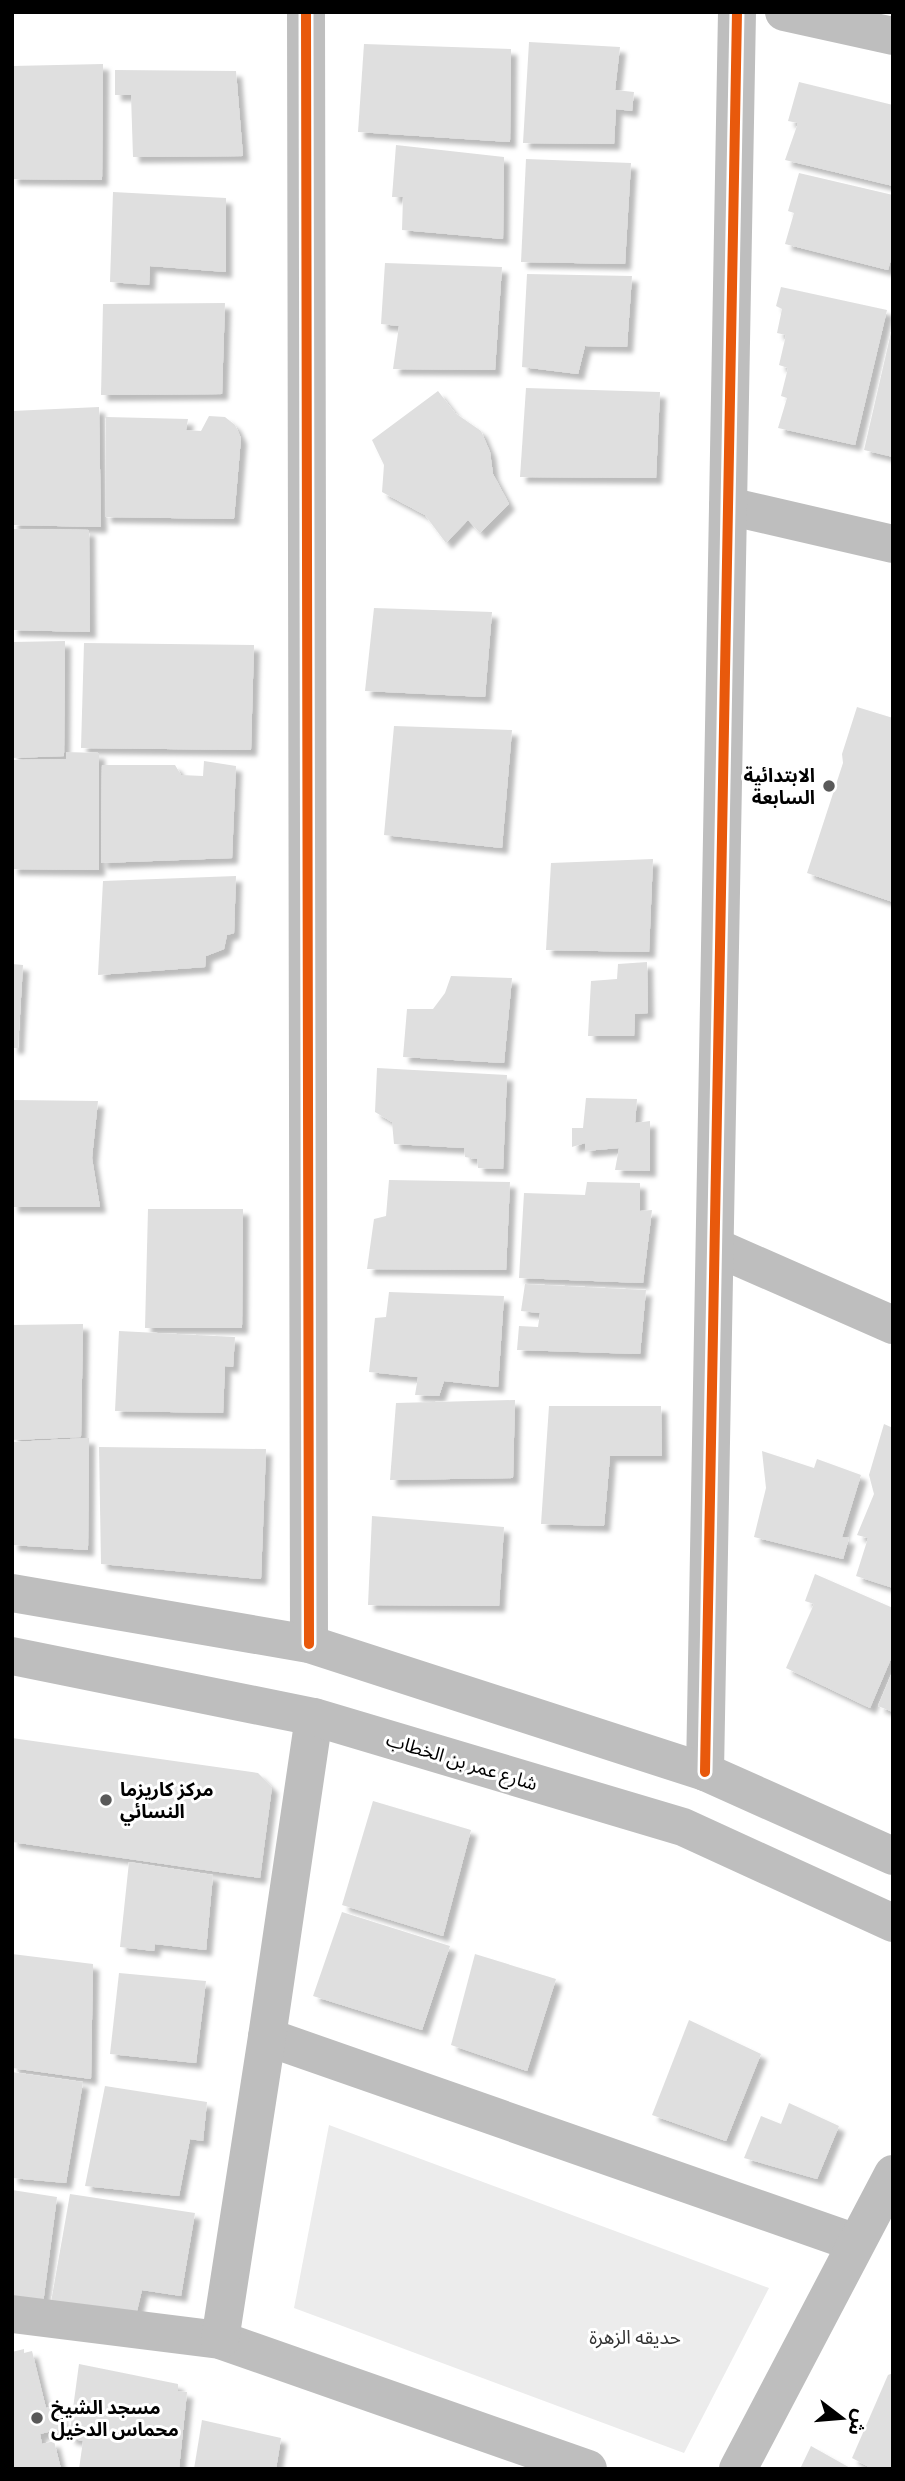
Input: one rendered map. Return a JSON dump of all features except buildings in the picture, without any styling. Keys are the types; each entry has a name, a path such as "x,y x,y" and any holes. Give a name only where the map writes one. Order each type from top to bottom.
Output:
{"street":[{"path":"306,12 309,1644"},
{"path":"705,1772 737,12"},
{"path":"783,12 893,36"},
{"path":"728,506 893,544"},
{"path":"715,1247 893,1325"},
{"path":"12,1593 309,1644 705,1772 893,1856"},
{"name":"شارع عمر بن الخطاب","path":"12,1656 314,1717 683,1827 893,1923"},
{"path":"220,2340 314,1717"},
{"path":"267,2037 856,2243"},
{"path":"738,2469 893,2174"},
{"path":"12,2314 220,2340 588,2469"}],"green space":[{"name":"حديقه الزهرة","path":"329,2125 769,2288 684,2453 294,2308"}],"cycle path":[{"path":"306,12 309,1644"},
{"path":"705,1772 737,12"}],"place":[{"name":"الابتدائية السابعة","path":"829,786"},
{"name":"مركز كاريزما النسائي","path":"106,1800"},
{"name":"مسجد الشيخ محماس الدخيل","path":"37,2418"}]}
